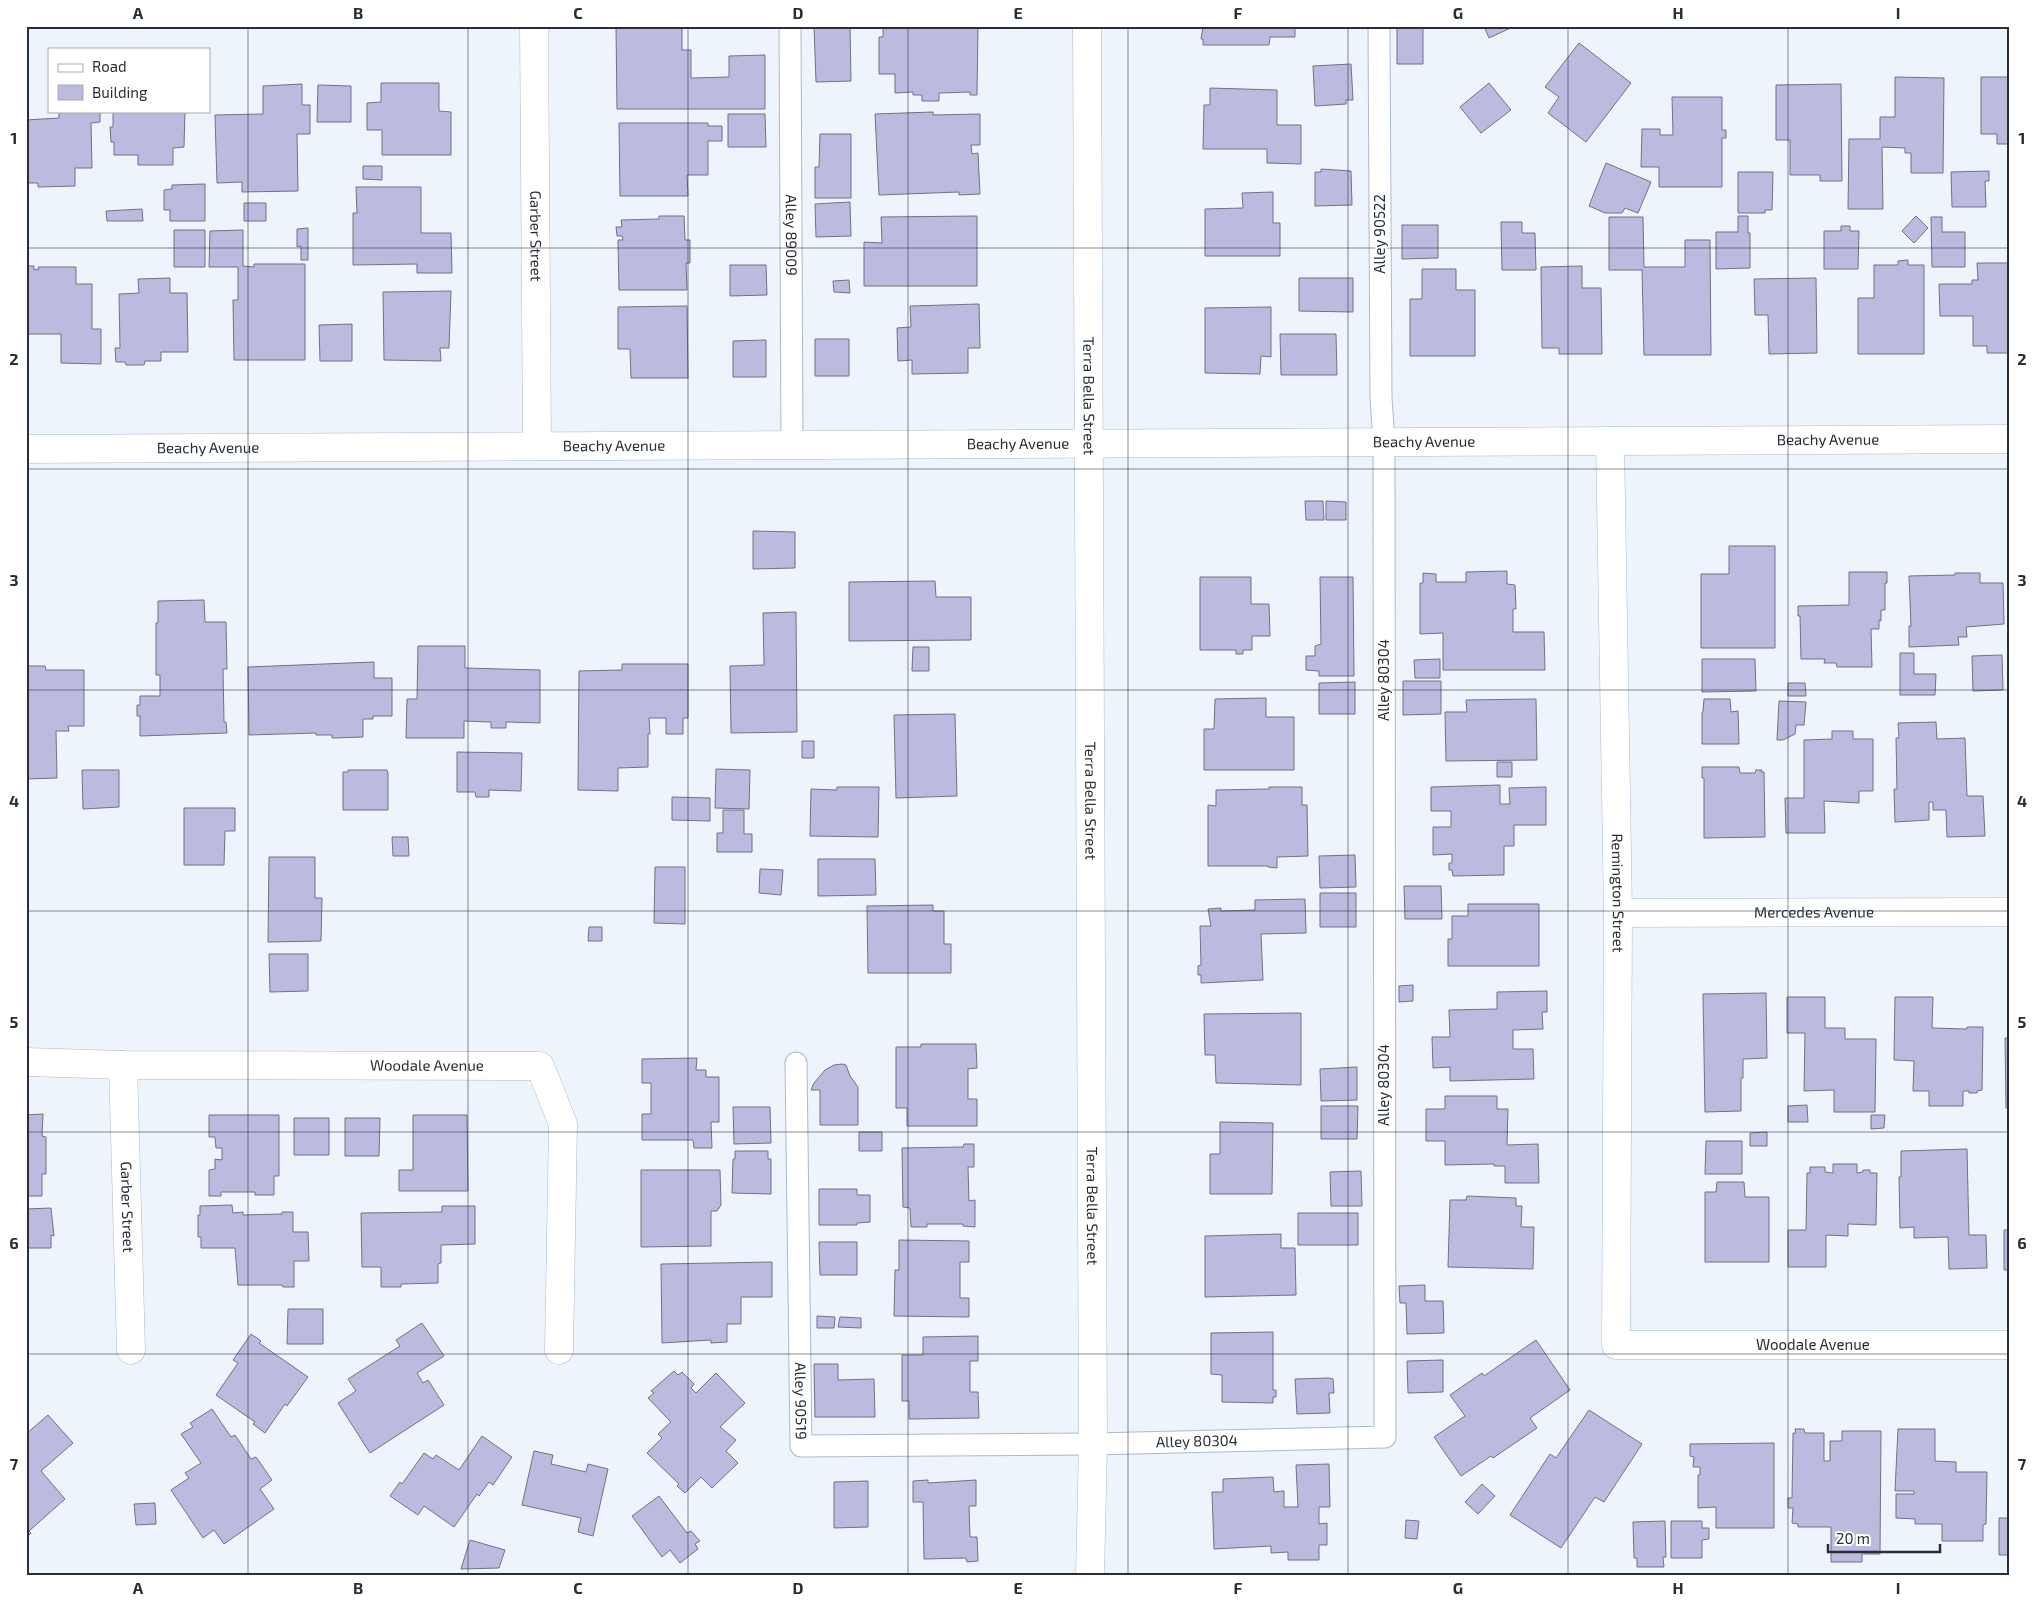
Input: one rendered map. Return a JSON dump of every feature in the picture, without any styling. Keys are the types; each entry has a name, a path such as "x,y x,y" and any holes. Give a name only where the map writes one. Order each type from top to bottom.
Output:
{"street":[{"name":"Garber Street","path":"534,26 538,445"},
{"name":"Terra Bella Street","path":"1086,26 1093,1444 1090,1573"},
{"name":"Beachy Avenue","path":"26,448 2010,439"},
{"name":"Remington Street","path":"1610,441 1618,913 1616,1345"},
{"name":"Mercedes Avenue","path":"1618,913 2010,912"},
{"name":"Woodale Avenue","path":"26,1062 123,1065 540,1066 563,1124 559,1350"},
{"name":"Garber Street","path":"123,1065 132,1350"},
{"name":"Woodale Avenue","path":"1616,1345 2010,1345"}],"lane":[{"name":"Alley 89009","path":"790,26 792,444"},
{"name":"Alley 90522","path":"1379,26 1381,388 1384,441"},
{"name":"Alley 80304","path":"1093,1444 1385,1437 1384,441"},
{"name":"Alley 90519","path":"796,1063 800,1446 1093,1444"}],"building":[{"path":"682,26 682,50 691,50 691,78 729,77 729,56 765,55 765,109 617,109 616,27"},
{"path":"814,26 850,26 851,81 816,82"},
{"path":"883,26 978,26 977,95 970,95 970,92 939,93 939,101 922,101 922,95 913,95 913,92 895,93 895,74 879,74 879,37 883,37"},
{"path":"1203,26 1295,26 1295,37 1270,37 1269,45 1203,45 1203,39 1201,39"},
{"path":"1397,26 1423,26 1423,64 1397,64"},
{"path":"1484,26 1515,26 1489,38"},
{"path":"1579,43 1631,83 1586,142 1548,113 1559,97 1545,87"},
{"path":"1351,64 1353,100 1346,100 1346,104 1315,106 1313,66"},
{"path":"1895,77 1944,78 1943,173 1911,173 1911,153 1905,153 1905,148 1882,147 1883,209 1848,209 1849,139 1880,139 1880,117 1895,117"},
{"path":"1981,77 2010,77 2010,144 1997,144 1997,134 1981,134"},
{"path":"381,83 439,83 439,111 451,112 451,155 382,155 382,130 367,130 367,103 381,102"},
{"path":"1489,83 1511,110 1481,133 1460,107"},
{"path":"302,84 302,105 310,105 310,134 297,134 298,191 242,192 242,182 217,183 215,115 263,114 263,86"},
{"path":"1841,84 1842,181 1820,181 1820,175 1790,175 1790,140 1776,140 1776,85"},
{"path":"318,85 351,86 351,122 317,122"},
{"path":"1210,88 1277,90 1277,125 1301,125 1301,164 1267,163 1267,149 1203,149 1204,105 1210,105"},
{"path":"1672,97 1722,97 1722,130 1726,130 1726,138 1722,138 1722,187 1659,187 1659,167 1641,167 1642,129 1660,129 1660,135 1673,135"},
{"path":"59,112 100,112 100,122 91,123 92,168 75,168 75,186 38,187 38,183 26,183 26,120 59,118"},
{"path":"113,112 185,112 184,147 173,148 173,165 138,165 138,155 114,155 114,142 111,142 110,127 113,127"},
{"path":"933,112 933,115 980,114 980,145 971,145 972,154 978,153 980,194 959,195 959,192 879,195 875,114"},
{"path":"728,114 765,114 766,147 728,147"},
{"path":"619,123 708,123 708,126 722,126 722,141 708,141 708,175 687,175 688,196 620,196"},
{"path":"820,134 851,134 851,198 815,198 815,167 819,167"},
{"path":"1606,163 1651,182 1638,213 1625,208 1622,213 1605,213 1589,206"},
{"path":"363,166 382,166 382,180 363,179"},
{"path":"1321,169 1351,171 1352,205 1315,206 1315,172 1321,172"},
{"path":"1989,171 1989,181 1985,181 1986,207 1952,207 1951,172"},
{"path":"1738,172 1773,172 1772,210 1765,210 1765,213 1738,213"},
{"path":"205,184 205,221 170,221 170,210 164,210 164,190 172,189 172,185"},
{"path":"356,187 421,187 421,233 451,233 452,273 417,273 417,264 353,265 353,213 357,213"},
{"path":"1273,192 1273,223 1280,223 1280,256 1205,256 1205,209 1243,208 1242,193"},
{"path":"850,202 851,236 816,237 815,204"},
{"path":"244,203 266,203 266,221 244,221"},
{"path":"142,209 143,221 107,221 106,211"},
{"path":"659,216 684,216 685,240 690,240 690,263 686,263 687,290 619,290 618,240 623,240 622,236 617,236 616,227 622,227 621,220 659,219"},
{"path":"977,216 977,286 864,286 864,242 882,243 881,217"},
{"path":"1738,216 1748,216 1750,268 1716,269 1716,232 1738,232"},
{"path":"1916,216 1928,228 1914,243 1902,231"},
{"path":"1609,217 1643,217 1644,267 1685,267 1685,240 1710,240 1711,355 1644,355 1642,270 1609,270"},
{"path":"1931,217 1942,217 1942,232 1965,232 1965,267 1932,267"},
{"path":"1501,222 1522,222 1522,233 1535,233 1536,270 1502,270"},
{"path":"1402,225 1438,225 1438,258 1402,259"},
{"path":"1841,226 1850,226 1850,231 1859,231 1858,269 1824,269 1824,231 1841,231"},
{"path":"308,228 308,260 301,260 301,246 297,247 297,229"},
{"path":"174,230 205,230 205,267 174,267"},
{"path":"243,230 243,266 254,267 254,264 305,264 305,360 234,360 233,300 238,300 238,267 209,267 210,231"},
{"path":"1908,260 1908,265 1924,265 1924,354 1858,354 1858,298 1874,298 1874,265 1898,265 1898,261"},
{"path":"1977,263 2010,263 2010,353 1987,353 1987,346 1973,346 1973,316 1940,316 1939,284 1972,284 1972,280 1978,280"},
{"path":"730,265 766,265 767,295 730,296"},
{"path":"26,266 34,266 34,270 39,269 38,267 76,267 76,284 92,284 92,329 101,329 101,364 61,363 61,334 26,334"},
{"path":"1582,266 1582,288 1601,288 1602,354 1559,354 1559,348 1542,348 1541,267"},
{"path":"1422,269 1456,269 1456,290 1475,290 1475,356 1410,356 1410,299 1422,299"},
{"path":"170,278 170,293 187,293 188,352 161,352 161,361 145,361 144,365 126,365 125,362 116,362 115,348 120,348 119,294 139,293 138,279"},
{"path":"1299,278 1353,278 1353,312 1299,311"},
{"path":"1816,278 1817,353 1769,354 1768,315 1755,315 1754,279"},
{"path":"849,280 850,293 834,292 833,281"},
{"path":"451,291 449,348 440,348 441,361 384,360 383,292"},
{"path":"979,304 980,348 968,348 968,373 912,374 912,360 898,361 897,328 911,327 910,306"},
{"path":"687,306 688,378 631,378 630,349 618,349 618,307"},
{"path":"1271,307 1271,357 1261,356 1260,374 1205,373 1205,308"},
{"path":"352,324 352,361 320,361 319,325"},
{"path":"1280,334 1336,334 1337,375 1281,375"},
{"path":"815,339 849,339 849,376 815,376"},
{"path":"766,340 766,377 733,377 733,341"},
{"path":"1305,501 1323,501 1324,520 1306,520"},
{"path":"1326,501 1346,502 1346,520 1326,520"},
{"path":"753,531 795,532 795,568 753,569"},
{"path":"1729,546 1775,546 1775,648 1701,648 1701,574 1729,574"},
{"path":"1507,571 1507,584 1515,585 1516,609 1513,609 1513,632 1544,632 1545,670 1443,670 1443,633 1420,634 1420,583 1423,583 1423,573 1436,574 1436,582 1466,582 1466,572"},
{"path":"1849,572 1887,572 1885,610 1881,610 1879,629 1871,629 1872,667 1837,667 1836,663 1824,663 1825,659 1801,659 1798,606 1849,605"},
{"path":"1955,573 1980,573 1980,583 2003,583 2004,624 1966,627 1967,637 1958,637 1959,645 1909,647 1909,626 1911,626 1909,576 1955,575"},
{"path":"1200,577 1251,577 1251,604 1269,604 1270,636 1252,636 1252,650 1243,650 1243,654 1236,654 1236,650 1200,650"},
{"path":"1320,577 1353,577 1354,676 1319,676 1319,671 1306,670 1306,656 1315,656 1315,646 1321,644"},
{"path":"935,581 936,597 971,597 971,640 849,641 849,582"},
{"path":"204,600 205,622 226,622 227,669 223,669 224,722 226,722 227,733 140,736 140,716 137,716 137,705 140,705 140,696 160,696 160,675 156,675 158,601"},
{"path":"796,612 797,732 731,733 730,666 764,665 763,613"},
{"path":"418,646 465,646 465,668 540,670 540,723 506,722 506,728 491,728 491,722 464,721 464,738 406,738 407,699 417,699"},
{"path":"913,647 929,647 929,671 912,671"},
{"path":"1900,653 1914,653 1914,674 1936,674 1935,695 1900,695"},
{"path":"2002,655 2003,690 1973,691 1972,656"},
{"path":"1440,659 1440,678 1415,678 1414,660"},
{"path":"1702,659 1755,659 1756,691 1702,692"},
{"path":"374,662 374,678 392,678 392,716 373,716 373,719 363,719 363,737 332,738 332,735 316,735 316,733 249,735 248,667"},
{"path":"622,664 688,664 688,718 683,718 683,734 666,734 666,718 649,718 648,767 618,768 618,791 578,790 579,671 622,670"},
{"path":"26,666 45,666 46,670 84,670 84,726 68,726 69,731 56,731 57,778 26,779"},
{"path":"1403,681 1441,681 1441,714 1403,715"},
{"path":"1355,682 1355,714 1319,714 1319,683"},
{"path":"1788,683 1805,683 1806,696 1788,696"},
{"path":"1266,698 1266,717 1294,717 1294,770 1204,770 1204,729 1214,729 1215,699"},
{"path":"1536,699 1537,760 1446,761 1445,712 1467,712 1466,700"},
{"path":"1704,699 1730,699 1731,712 1738,711 1739,744 1702,744"},
{"path":"1779,701 1806,702 1804,725 1796,725 1795,734 1783,740 1777,740"},
{"path":"955,714 957,796 896,798 894,715"},
{"path":"1936,722 1937,739 1965,738 1967,796 1983,796 1985,836 1947,837 1946,810 1933,810 1933,802 1929,802 1929,820 1895,822 1894,789 1897,789 1896,738 1899,738 1898,723"},
{"path":"1832,731 1853,731 1853,739 1873,739 1873,791 1859,791 1859,803 1824,801 1825,833 1786,833 1785,798 1804,798 1804,740 1832,739"},
{"path":"802,741 814,741 814,758 802,758"},
{"path":"457,752 522,753 521,791 489,790 489,797 476,797 475,792 457,792"},
{"path":"1497,762 1512,762 1512,777 1497,777"},
{"path":"2008,764 2010,764 2010,827 2008,827"},
{"path":"1702,767 1739,767 1740,773 1755,773 1756,770 1764,772 1765,837 1704,838 1704,778 1702,778"},
{"path":"716,769 750,770 749,809 715,808"},
{"path":"82,770 119,770 119,807 83,809"},
{"path":"348,770 387,770 388,810 343,810 343,772 348,772"},
{"path":"1500,785 1500,804 1510,804 1509,788 1546,787 1546,825 1514,825 1514,846 1504,846 1504,875 1453,876 1452,870 1449,870 1449,863 1452,863 1452,854 1433,855 1433,827 1451,827 1451,811 1431,811 1431,787"},
{"path":"837,787 879,787 878,837 810,836 811,789 837,790"},
{"path":"1269,787 1302,787 1302,805 1307,805 1308,856 1277,857 1277,868 1268,866 1208,866 1208,805 1216,806 1216,790 1269,789"},
{"path":"672,797 710,798 710,821 672,820"},
{"path":"184,808 235,808 235,831 225,831 224,865 184,865"},
{"path":"723,810 744,810 744,834 752,834 752,852 717,852 717,833 723,833"},
{"path":"392,837 408,837 409,856 393,856"},
{"path":"1355,855 1356,887 1320,888 1319,856"},
{"path":"269,857 315,857 315,898 322,898 321,941 268,942"},
{"path":"818,859 875,859 876,895 818,896"},
{"path":"655,867 685,867 685,924 654,923"},
{"path":"760,869 783,870 781,895 759,893"},
{"path":"1404,886 1441,886 1442,919 1405,919"},
{"path":"1320,893 1356,893 1356,927 1320,927"},
{"path":"1305,899 1306,933 1261,934 1263,980 1201,983 1201,975 1198,975 1198,966 1201,965 1200,926 1211,926 1208,909 1221,908 1221,911 1255,910 1255,900"},
{"path":"1468,904 1539,904 1539,966 1448,966 1448,939 1452,939 1452,916 1468,916"},
{"path":"933,905 933,911 944,911 944,944 951,944 951,973 868,973 867,906"},
{"path":"589,927 602,927 602,941 588,941"},
{"path":"269,954 308,954 308,991 270,992"},
{"path":"1413,985 1413,1001 1399,1002 1399,986"},
{"path":"1547,991 1547,1012 1542,1012 1543,1029 1513,1030 1513,1049 1533,1049 1534,1079 1450,1081 1450,1067 1433,1068 1432,1037 1450,1037 1449,1010 1497,1009 1497,992"},
{"path":"1766,993 1767,1058 1743,1059 1741,1111 1705,1112 1703,994"},
{"path":"1787,997 1825,997 1825,1028 1845,1028 1845,1039 1876,1039 1875,1112 1834,1112 1834,1090 1804,1091 1805,1033 1787,1033"},
{"path":"1895,997 1933,997 1932,1028 1967,1029 1967,1027 1983,1027 1982,1090 1977,1091 1977,1093 1963,1091 1963,1106 1929,1106 1929,1091 1913,1091 1914,1061 1894,1060"},
{"path":"1301,1013 1301,1085 1216,1083 1215,1055 1205,1055 1204,1014"},
{"path":"2005,1038 2010,1038 2010,1108 2006,1108"},
{"path":"921,1044 976,1044 977,1068 968,1069 968,1099 977,1099 977,1126 907,1126 907,1108 896,1108 896,1047 921,1047"},
{"path":"697,1058 696,1070 706,1070 706,1077 719,1077 719,1122 711,1122 712,1148 694,1148 693,1140 642,1140 642,1114 651,1114 651,1083 642,1083 642,1059"},
{"path":"834,1065 846,1065 850,1076 858,1087 858,1125 820,1125 820,1090 811,1090 814,1083 825,1070"},
{"path":"1357,1067 1357,1100 1321,1101 1320,1069"},
{"path":"1445,1096 1497,1096 1497,1109 1508,1109 1507,1145 1538,1144 1539,1183 1505,1183 1505,1166 1494,1166 1494,1164 1445,1165 1445,1141 1426,1141 1426,1109 1445,1109"},
{"path":"1807,1105 1808,1122 1788,1122 1788,1106"},
{"path":"1321,1106 1358,1106 1357,1139 1321,1139"},
{"path":"733,1107 770,1107 771,1143 734,1144"},
{"path":"43,1114 42,1136 46,1137 46,1174 42,1174 42,1196 26,1196 26,1115"},
{"path":"209,1115 279,1115 279,1176 274,1176 274,1195 255,1195 255,1192 221,1192 221,1196 209,1196 209,1170 215,1169 215,1159 222,1160 222,1148 216,1148 215,1137 209,1137"},
{"path":"413,1115 467,1115 468,1191 399,1191 399,1170 413,1170"},
{"path":"1871,1115 1885,1115 1884,1128 1871,1129"},
{"path":"294,1118 329,1118 329,1155 294,1155"},
{"path":"345,1118 380,1118 379,1156 345,1156"},
{"path":"1220,1122 1273,1123 1272,1194 1210,1194 1210,1154 1220,1154"},
{"path":"859,1132 882,1132 882,1151 859,1151"},
{"path":"1767,1132 1767,1146 1750,1146 1750,1133"},
{"path":"1706,1141 1742,1141 1742,1174 1705,1174"},
{"path":"964,1144 974,1144 974,1167 968,1167 969,1201 975,1200 975,1227 963,1226 963,1224 927,1224 927,1227 911,1227 910,1208 903,1207 902,1148 963,1147"},
{"path":"1967,1149 1969,1235 1986,1235 1987,1268 1949,1269 1948,1237 1914,1238 1914,1227 1900,1228 1899,1177 1901,1177 1901,1151"},
{"path":"735,1151 768,1151 768,1159 771,1159 771,1194 732,1193"},
{"path":"1833,1164 1857,1164 1857,1173 1863,1172 1863,1170 1870,1170 1870,1173 1877,1173 1876,1225 1848,1224 1848,1236 1826,1235 1826,1267 1788,1267 1788,1230 1806,1230 1807,1173 1810,1173 1810,1167 1825,1167 1825,1172 1833,1173"},
{"path":"641,1170 720,1170 721,1205 717,1211 711,1211 711,1246 641,1247"},
{"path":"1361,1171 1362,1206 1331,1206 1330,1172"},
{"path":"1717,1182 1744,1182 1745,1197 1769,1197 1769,1262 1705,1262 1705,1192 1716,1192"},
{"path":"819,1189 857,1189 857,1195 870,1195 870,1222 857,1223 857,1225 819,1225"},
{"path":"1467,1196 1516,1198 1516,1206 1522,1206 1521,1227 1534,1227 1533,1269 1448,1267 1450,1200 1466,1200"},
{"path":"232,1205 233,1213 243,1212 243,1215 293,1212 293,1232 308,1232 309,1261 294,1261 294,1287 283,1287 282,1285 238,1285 235,1248 201,1248 201,1237 198,1237 200,1206"},
{"path":"442,1206 475,1206 475,1244 441,1245 438,1283 401,1284 401,1287 381,1287 381,1267 362,1267 361,1213 442,1212"},
{"path":"51,1208 54,1236 51,1235 51,1248 26,1248 26,1209"},
{"path":"1298,1213 1358,1213 1358,1245 1298,1245"},
{"path":"2004,1230 2010,1230 2010,1270 2004,1270"},
{"path":"1281,1234 1281,1248 1295,1248 1296,1295 1205,1297 1205,1236"},
{"path":"899,1240 969,1241 969,1262 960,1262 960,1298 969,1298 969,1317 894,1316 895,1270 899,1270"},
{"path":"819,1242 857,1242 857,1275 820,1275"},
{"path":"772,1262 772,1297 741,1297 741,1324 727,1324 727,1342 711,1343 711,1340 662,1343 661,1264"},
{"path":"1425,1285 1425,1301 1443,1301 1444,1333 1407,1334 1406,1303 1400,1303 1399,1286"},
{"path":"288,1309 323,1309 323,1344 287,1344"},
{"path":"817,1316 835,1317 834,1328 817,1328"},
{"path":"840,1317 861,1318 861,1328 838,1327"},
{"path":"422,1323 444,1356 417,1373 423,1383 428,1380 444,1405 370,1453 338,1403 356,1391 348,1379 400,1346 396,1340"},
{"path":"1273,1332 1273,1390 1276,1390 1276,1397 1273,1397 1273,1403 1222,1402 1222,1375 1211,1374 1211,1333"},
{"path":"251,1334 261,1341 259,1343 308,1377 287,1406 285,1404 265,1433 253,1424 255,1422 216,1395 238,1363 233,1360"},
{"path":"978,1336 978,1361 970,1361 970,1392 978,1392 979,1418 909,1419 909,1401 902,1401 902,1355 923,1355 923,1337"},
{"path":"1536,1340 1570,1390 1530,1418 1537,1428 1493,1458 1491,1456 1461,1476 1434,1437 1465,1416 1450,1395 1482,1373 1484,1376"},
{"path":"1443,1360 1443,1392 1408,1393 1407,1361"},
{"path":"814,1364 838,1364 838,1380 874,1379 875,1417 815,1417"},
{"path":"674,1371 678,1375 682,1372 694,1384 691,1388 696,1393 716,1373 745,1403 720,1427 736,1440 726,1451 738,1463 712,1488 701,1477 685,1493 677,1486 679,1484 647,1453 662,1438 658,1434 671,1422 648,1398 654,1393 651,1391"},
{"path":"1295,1379 1333,1379 1334,1393 1329,1393 1330,1413 1297,1414"},
{"path":"212,1409 231,1437 235,1435 251,1459 256,1457 272,1480 260,1489 274,1509 224,1544 214,1530 203,1538 171,1490 189,1478 185,1473 201,1463 181,1434 193,1427 190,1423"},
{"path":"1589,1410 1642,1444 1604,1502 1595,1497 1561,1548 1510,1515 1550,1454 1556,1458"},
{"path":"48,1415 73,1443 41,1471 65,1499 29,1531 31,1533 26,1538 26,1434"},
{"path":"1795,1429 1804,1429 1805,1433 1824,1433 1824,1461 1830,1461 1830,1441 1842,1441 1842,1431 1881,1431 1880,1554 1862,1554 1862,1562 1831,1562 1831,1527 1798,1527 1798,1524 1792,1523 1793,1508 1788,1508 1788,1498 1792,1498 1793,1433 1796,1433"},
{"path":"1898,1429 1935,1429 1935,1461 1956,1462 1956,1472 1987,1472 1986,1524 1983,1525 1983,1541 1942,1541 1942,1524 1915,1524 1915,1519 1896,1518 1896,1494 1914,1494 1914,1491 1895,1491"},
{"path":"482,1436 512,1457 493,1485 489,1482 479,1496 477,1494 454,1527 424,1506 418,1515 390,1496 400,1482 402,1484 424,1453 433,1459 436,1455 459,1470"},
{"path":"1774,1443 1774,1528 1716,1528 1716,1507 1698,1508 1698,1475 1700,1475 1700,1467 1693,1467 1694,1457 1690,1456 1690,1444"},
{"path":"534,1451 553,1455 551,1464 586,1472 588,1464 608,1469 593,1536 578,1532 581,1518 522,1505"},
{"path":"1329,1464 1330,1507 1319,1507 1319,1524 1327,1523 1327,1545 1319,1545 1319,1560 1288,1560 1288,1552 1271,1553 1271,1546 1214,1549 1212,1492 1223,1492 1223,1479 1273,1477 1274,1492 1284,1491 1284,1507 1298,1507 1296,1465"},
{"path":"928,1480 928,1483 976,1480 976,1506 969,1506 970,1537 977,1537 978,1561 967,1562 966,1558 924,1559 923,1502 913,1502 913,1481"},
{"path":"868,1481 868,1527 834,1528 834,1482"},
{"path":"1482,1484 1495,1496 1478,1514 1465,1502"},
{"path":"659,1496 687,1533 691,1531 700,1541 695,1544 698,1549 680,1563 670,1550 662,1557 632,1516"},
{"path":"155,1503 156,1524 136,1525 134,1504"},
{"path":"1999,1518 2010,1518 2010,1555 1999,1555"},
{"path":"1406,1520 1419,1521 1417,1539 1405,1538"},
{"path":"1665,1521 1666,1557 1663,1557 1664,1567 1637,1567 1637,1558 1634,1558 1633,1522"},
{"path":"1671,1521 1702,1521 1702,1528 1709,1528 1709,1539 1702,1540 1702,1558 1671,1558"},
{"path":"470,1540 505,1550 499,1568 461,1569"}]}
